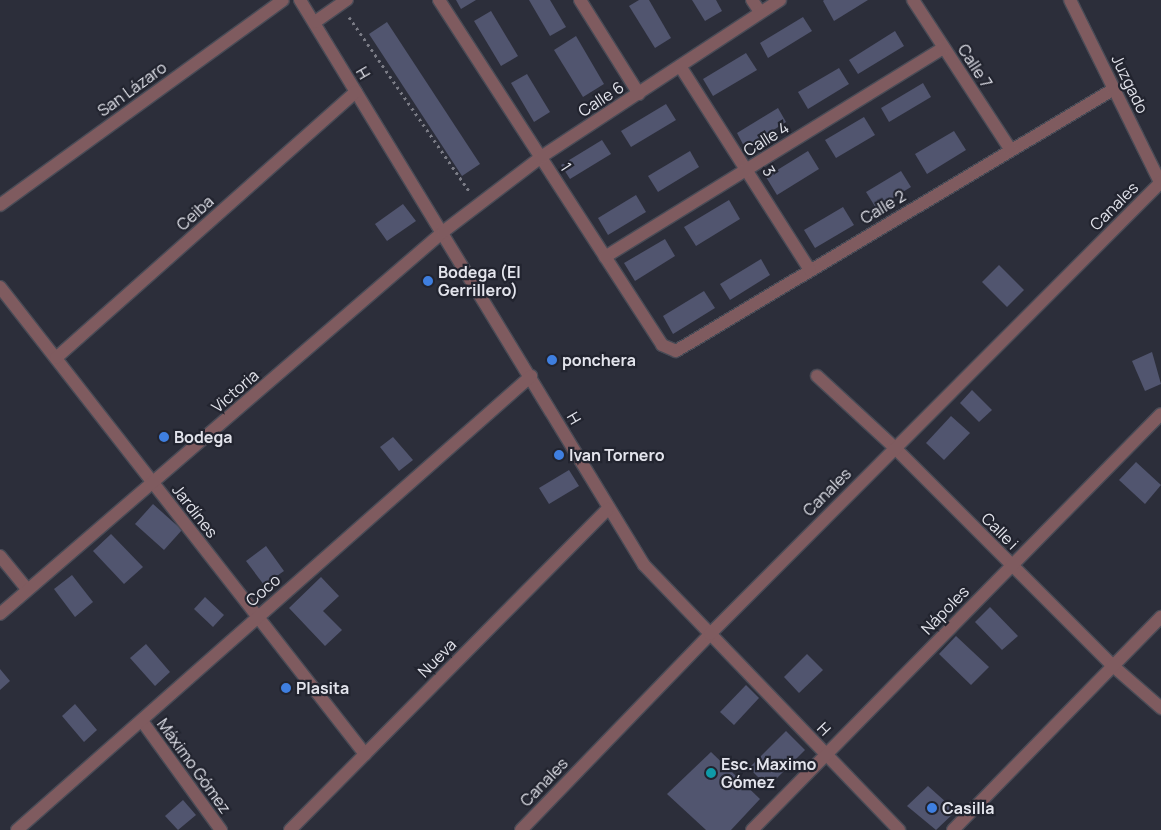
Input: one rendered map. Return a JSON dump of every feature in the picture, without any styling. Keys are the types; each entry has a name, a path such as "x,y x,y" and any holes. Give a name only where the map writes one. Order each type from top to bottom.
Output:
{"street":[{"name":"San Lázaro","path":"0,205 283,0"},
{"name":"H","path":"300,0 444,230 608,509 644,565 899,830"},
{"name":"1","path":"439,0 605,257 668,348"},
{"path":"580,0 639,94"},
{"path":"752,0 760,12"},
{"name":"Calle 6","path":"444,230 541,157 780,0"},
{"name":"Calle 7","path":"913,0 1010,149"},
{"name":"Juzgado","path":"1070,0 1161,183"},
{"path":"315,22 344,2"},
{"name":"Calle 4","path":"605,257 944,48"},
{"name":"3","path":"680,66 748,169 810,270"},
{"name":"Calle 2","path":"668,348 676,351 1010,149 1114,89"},
{"name":"Ceiba","path":"56,358 356,92"},
{"name":"Canales","path":"521,830 710,634 1161,183"},
{"name":"Victoria","path":"0,614 444,230"},
{"name":"Jardínes","path":"0,287 365,754"},
{"name":"Coco","path":"17,830 142,722 257,616 531,376"},
{"name":"Calle i","path":"817,376 895,448 1113,666 1161,708"},
{"name":"Nápoles","path":"752,830 1161,414"},
{"name":"Nueva","path":"290,830 608,509"},
{"path":"0,556 27,589"},
{"path":"953,830 1161,617"},
{"name":"Máximo Gómez","path":"142,722 221,830"}],"path":[{"path":"344,2 478,204"}],"building":[{"path":"456,0 476,0 461,9"},
{"path":"529,0 550,0 566,27 550,36"},
{"path":"639,0 649,0 671,38 655,48 629,6"},
{"path":"692,0 716,0 722,11 705,21"},
{"path":"824,0 868,0 834,21 823,1"},
{"path":"491,11 518,56 501,66 474,21"},
{"path":"803,17 812,31 768,58 760,43"},
{"path":"387,22 480,164 462,176 369,34"},
{"path":"895,31 904,46 858,74 849,60"},
{"path":"576,36 604,84 583,97 554,50"},
{"path":"746,53 757,70 713,96 703,79"},
{"path":"839,68 849,84 808,109 798,92"},
{"path":"527,74 550,112 534,122 511,83"},
{"path":"923,83 931,97 889,122 881,108"},
{"path":"666,104 676,120 631,147 621,131"},
{"path":"778,108 786,122 745,148 737,133"},
{"path":"864,117 875,135 836,158 825,140"},
{"path":"954,131 966,150 927,174 915,154"},
{"path":"602,140 611,154 570,179 561,165"},
{"path":"690,151 699,167 658,192 648,176"},
{"path":"808,151 819,169 777,195 766,177"},
{"path":"901,171 911,187 876,208 866,192"},
{"path":"636,195 646,212 608,235 598,218"},
{"path":"729,200 740,219 696,246 684,227"},
{"path":"403,204 416,221 387,241 375,224"},
{"path":"843,207 854,225 815,248 804,230"},
{"path":"665,239 675,256 635,281 624,263"},
{"path":"761,259 770,275 730,300 720,284"},
{"path":"999,265 1024,290 1007,307 982,282"},
{"path":"704,291 715,308 673,334 663,316"},
{"path":"1152,352 1161,384 1145,391 1132,361"},
{"path":"972,390 992,410 979,422 960,403"},
{"path":"951,416 970,433 944,460 926,443"},
{"path":"393,437 413,460 399,471 380,447"},
{"path":"1136,462 1161,485 1145,504 1119,480"},
{"path":"569,470 579,486 549,504 539,488"},
{"path":"153,504 182,530 164,550 135,524"},
{"path":"111,534 143,567 124,584 93,551"},
{"path":"266,546 284,571 264,585 246,561"},
{"path":"72,575 93,602 75,617 54,589"},
{"path":"321,577 339,596 323,611 342,630 325,646 289,608"},
{"path":"205,597 224,615 213,627 194,609"},
{"path":"990,607 1018,636 1002,650 975,622"},
{"path":"956,636 989,667 971,685 939,654"},
{"path":"146,644 170,672 155,686 130,658"},
{"path":"807,654 823,670 799,693 784,677"},
{"path":"0,669 10,681 0,690"},
{"path":"746,685 759,698 734,725 720,712"},
{"path":"75,704 97,730 84,742 62,716"},
{"path":"786,731 805,750 768,787 749,768"},
{"name":"Esc. Maximo Gómez","path":"711,752 760,799 731,830 706,830 667,794"},
{"name":"Casilla","path":"928,786 956,811 936,830 907,806"},
{"path":"183,800 196,815 178,830 165,816"}],"place":[{"name":"Bodega (El Gerrillero)","path":"428,281"},
{"name":"ponchera","path":"552,360"},
{"name":"Bodega","path":"164,437"},
{"name":"Ivan Tornero","path":"559,455"},
{"name":"Plasita","path":"286,688"},
{"name":"Esc. Maximo Gómez","path":"711,773"},
{"name":"Casilla","path":"932,808"}]}
